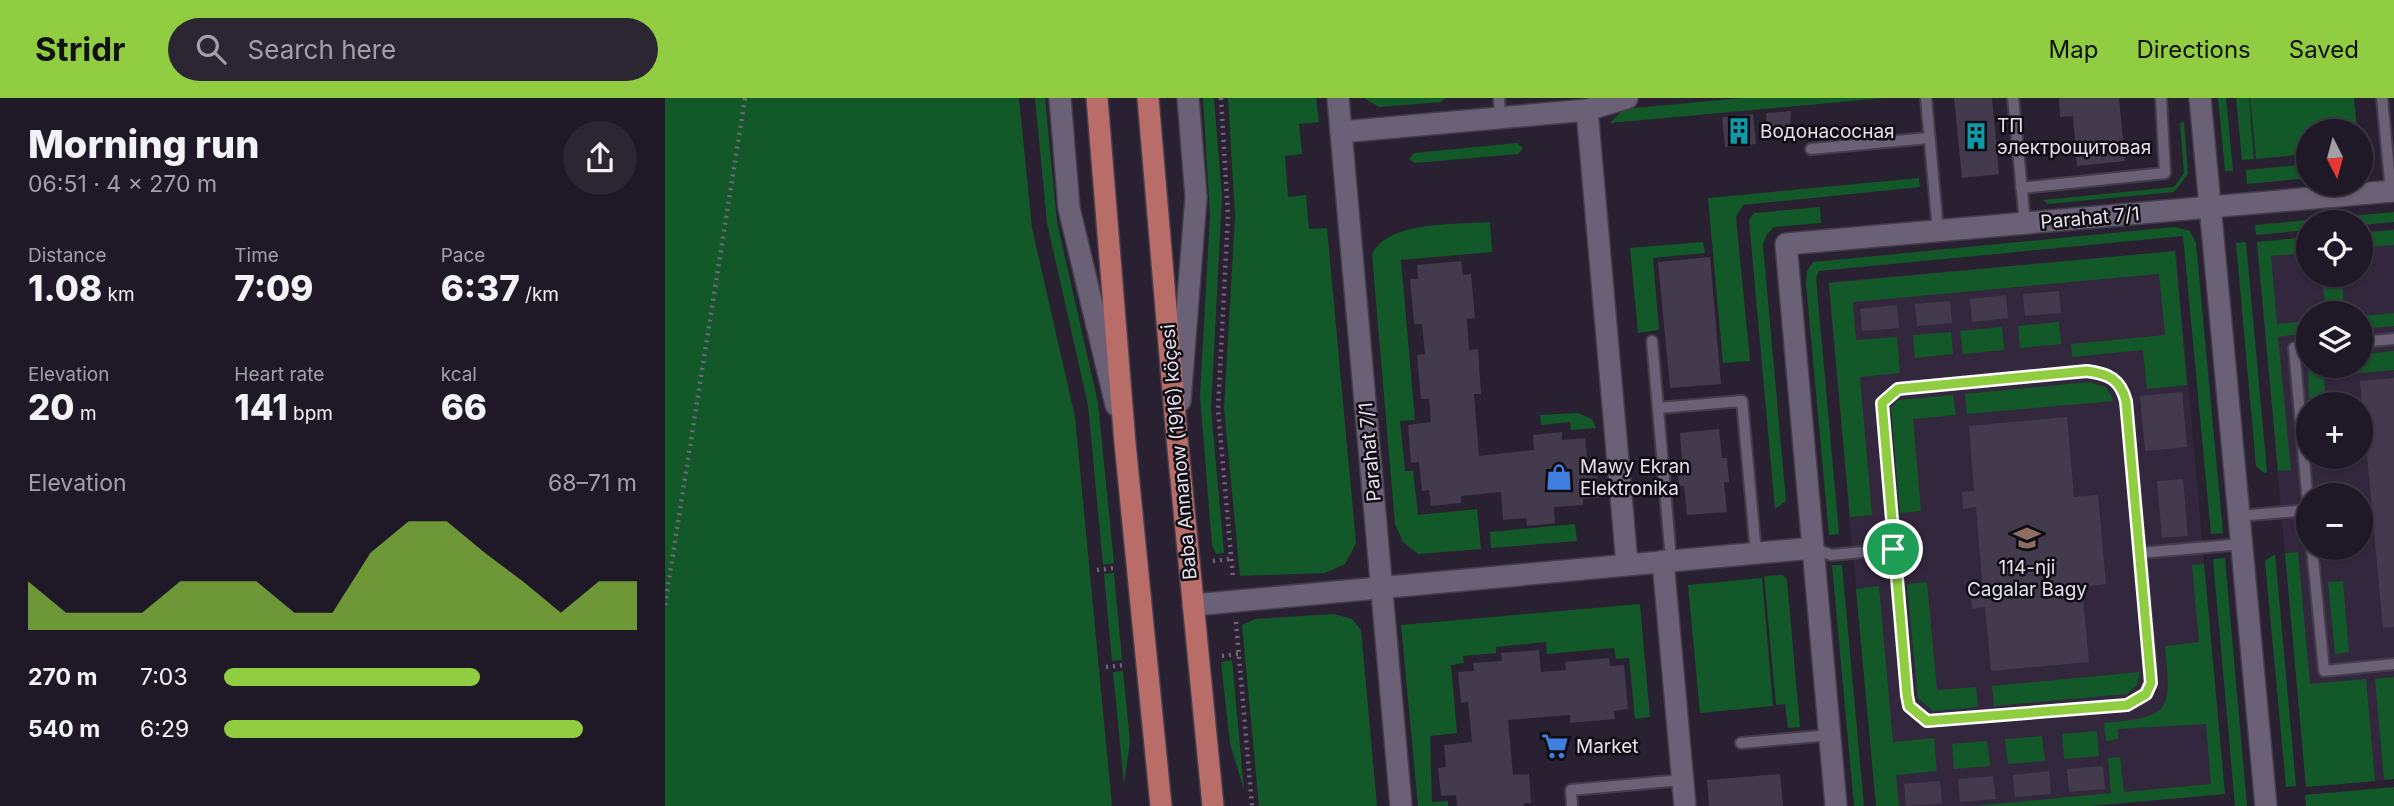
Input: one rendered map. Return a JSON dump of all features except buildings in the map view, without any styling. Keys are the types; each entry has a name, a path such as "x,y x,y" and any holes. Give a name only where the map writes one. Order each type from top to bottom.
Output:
{"main road":[{"path":"1097,98 1125,443 1161,806"},
{"name":"Baba Annanow (1916) köçesi","path":"1148,98 1177,438 1213,806"}],"street":[{"path":"1060,98 1069,208 1125,443"},
{"path":"1177,438 1196,197 1188,98"},
{"name":"Parahat 7/1","path":"1338,98 1401,806"},
{"path":"1341,132 1499,108 1587,110 1627,98"},
{"path":"2200,98 2266,806"},
{"path":"1587,110 1627,564"},
{"name":"Parahat 7/1","path":"1813,548 1786,244 2392,191"},
{"path":"1193,605 1813,548 1836,806"},
{"path":"1667,561 1685,806"}],"lane":[{"path":"1926,98 1938,231"},
{"path":"2013,98 2025,223"},
{"path":"2021,188 2165,173 2161,98"},
{"path":"2382,98 2392,191"},
{"path":"1811,149 1929,138"},
{"path":"2373,341 2394,338"},
{"path":"1652,341 1667,561"},
{"path":"2296,348 2296,370"},
{"path":"2087,371 2114,377 2123,388 2140,553 2151,671 2151,683 2146,694 2127,705 1927,721 1909,706 1882,403 1891,392 1898,389 2087,371"},
{"path":"2297,378 2306,483"},
{"path":"1658,408 1742,401 1755,553"},
{"path":"2239,516 2296,511"},
{"path":"2140,553 2242,544"},
{"path":"1813,548 1831,555 1893,549"},
{"path":"2313,560 2323,671 2394,664"},
{"path":"1741,743 1830,735"},
{"path":"1572,806 1571,790 1682,780"}],"path":[{"path":"665,605 745,98"},
{"path":"1221,98 1228,215 1217,396 1233,574"},
{"path":"1218,560 1231,559"},
{"path":"1097,570 1114,568"},
{"path":"1236,631 1252,806"},
{"path":"1221,656 1238,654"},
{"path":"1106,667 1122,666"}],"shaded area":[{"path":"2394,229 2394,779 2306,787 2257,242 2296,238 2296,287 2373,287 2373,231"},
{"name":"114-nji Cagalar Bagy","path":"2176,251 2225,794 2095,806 1876,806 1828,282"}],"green space":[{"path":"665,98 1019,98 1032,228 1075,417 1112,806 665,806"},
{"path":"1035,98 1045,98 1057,222 1098,403 1114,563 1103,565 1088,405 1047,223"},
{"path":"1203,98 1214,98 1222,197 1211,409 1224,553 1216,554 1212,545 1200,396 1210,215"},
{"path":"1228,98 1316,98 1319,122 1299,124 1302,154 1285,156 1288,197 1306,195 1309,229 1327,228 1356,543 1345,564 1325,573 1240,576 1224,408 1235,216"},
{"path":"1364,98 1446,98 1441,102 1379,107"},
{"path":"1742,98 1884,98 1610,123 1624,109"},
{"path":"2218,98 2226,98 2233,171 2225,171"},
{"path":"2236,98 2249,98 2254,159 2242,160"},
{"path":"2250,98 2354,98 2356,119 2296,119 2296,155 2256,159"},
{"path":"2184,122 2188,174 2174,192 2048,204 2043,200 2174,187 2184,173 2180,123"},
{"path":"1517,143 1523,148 1518,154 1415,163 1409,159 1414,153"},
{"path":"2296,165 2296,179 2247,184 2246,170"},
{"path":"1919,178 1920,187 1743,205 1736,217 1750,361 1723,363 1708,198"},
{"path":"1820,207 1821,223 1774,227 1767,234 1763,245 1786,501 1775,509 1749,220 1754,213"},
{"path":"2394,212 2394,222 2373,224 2373,214"},
{"path":"2296,221 2296,231 2256,235 2255,225"},
{"path":"1490,222 1492,252 1401,260 1415,420 1400,421 1405,471 1413,471 1418,515 1477,509 1481,549 1418,554 1403,542 1395,524 1372,255 1380,244 1407,230 1424,226"},
{"path":"2174,227 2190,231 2196,243 2223,533 2211,534 2183,236 1819,271 1816,278 1839,534 1829,535 1806,284 1807,271 1813,262"},
{"path":"2394,230 2394,245 2373,247 2373,232"},
{"path":"2296,238 2296,254 2271,256 2277,324 2296,322 2296,334 2278,337 2291,470 2278,471 2257,242"},
{"path":"1703,242 1705,253 1653,258 1659,330 1638,333 1630,248"},
{"path":"2246,242 2267,472 2264,473 2256,466 2236,243"},
{"path":"2175,251 2187,385 2147,389 2143,350 2072,357 2071,344 2165,335 2159,274 1853,302 1856,340 1897,337 1900,373 1860,377 1872,515 1850,517 1829,283"},
{"path":"2323,287 2342,287 2344,301 2325,301"},
{"path":"2394,313 2394,326 2373,328 2373,315"},
{"path":"2059,322 2061,344 2020,348 2018,326"},
{"path":"2002,327 2004,350 1963,354 1960,331"},
{"path":"1951,332 1953,354 1915,358 1913,335"},
{"path":"2394,351 2394,370 2373,372 2373,353"},
{"path":"2308,378 2324,378 2325,392 2309,392"},
{"path":"2089,382 2106,387 2114,401 1967,414 1965,394"},
{"path":"1953,395 1956,415 1913,419 1921,511 1900,513 1891,407 1898,400"},
{"path":"1578,413 1592,419 1596,428 1571,430 1570,422 1541,425 1540,415"},
{"path":"1575,524 1577,541 1491,548 1490,532"},
{"path":"2296,552 2296,560 2299,560 2310,684 2366,679 2375,781 2306,787 2285,553"},
{"path":"2275,554 2296,786 2286,787 2265,561"},
{"path":"2225,558 2247,806 2235,806 2213,559"},
{"path":"2204,564 2225,794 2089,806 1974,806 2111,793 2108,758 2120,757 2124,792 2211,784 2206,724 2118,729 2118,739 2106,741 2104,723 2143,718 2163,707 2168,685 2165,646 2199,642 2192,565"},
{"path":"1832,565 1842,565 1864,806 1854,806"},
{"path":"1114,573 1122,660 1112,661 1104,574"},
{"path":"1783,575 1787,580 1800,727 1788,728 1785,704 1776,705 1764,576"},
{"path":"1762,578 1773,706 1700,713 1688,585"},
{"path":"2343,581 2349,652 2335,654 2328,582"},
{"path":"1927,582 1937,690 1976,687 1978,707 1933,711 1918,698 1907,584"},
{"path":"1879,586 1893,742 1934,738 1937,771 1896,775 1899,806 1876,806 1856,589"},
{"path":"1640,604 1650,717 1635,719 1629,658 1616,659 1614,648 1547,654 1546,642 1496,647 1496,653 1463,656 1464,663 1451,665 1457,733 1430,736 1432,802 1448,801 1448,806 1418,806 1401,625"},
{"path":"1334,614 1352,619 1361,630 1377,806 1259,806 1242,625 1255,619"},
{"path":"1232,660 1244,790 1230,743 1221,662"},
{"path":"1123,671 1130,742 1124,784 1113,672"},
{"path":"2140,672 2137,685 2127,694 1994,706 1992,686"},
{"path":"2394,677 2394,779 2384,780 2375,679"},
{"path":"2097,731 2099,756 2064,759 2062,734"},
{"path":"2042,736 2045,761 2008,764 2005,739"},
{"path":"1987,741 1990,766 1954,769 1952,744"},
{"path":"2394,787 2394,806 2306,806 2305,795"}],"place":[{"name":"Водонасосная","path":"1739,131"},
{"name":"ТП электрощитовая","path":"1976,136"},
{"name":"Mawy Ekran Elektronika","path":"1559,477"},
{"name":"114-nji Cagalar Bagy","path":"2027,538"},
{"name":"Market","path":"1555,746"}],"route":[{"path":"2087,371 2114,377 2123,388 2126,401 2151,671 2151,683 2146,694 2127,705 1939,722 1927,721 1916,715 1909,706 1907,695 1893,549 1881,412 1882,403 1891,392 1898,389 2087,371"}]}
